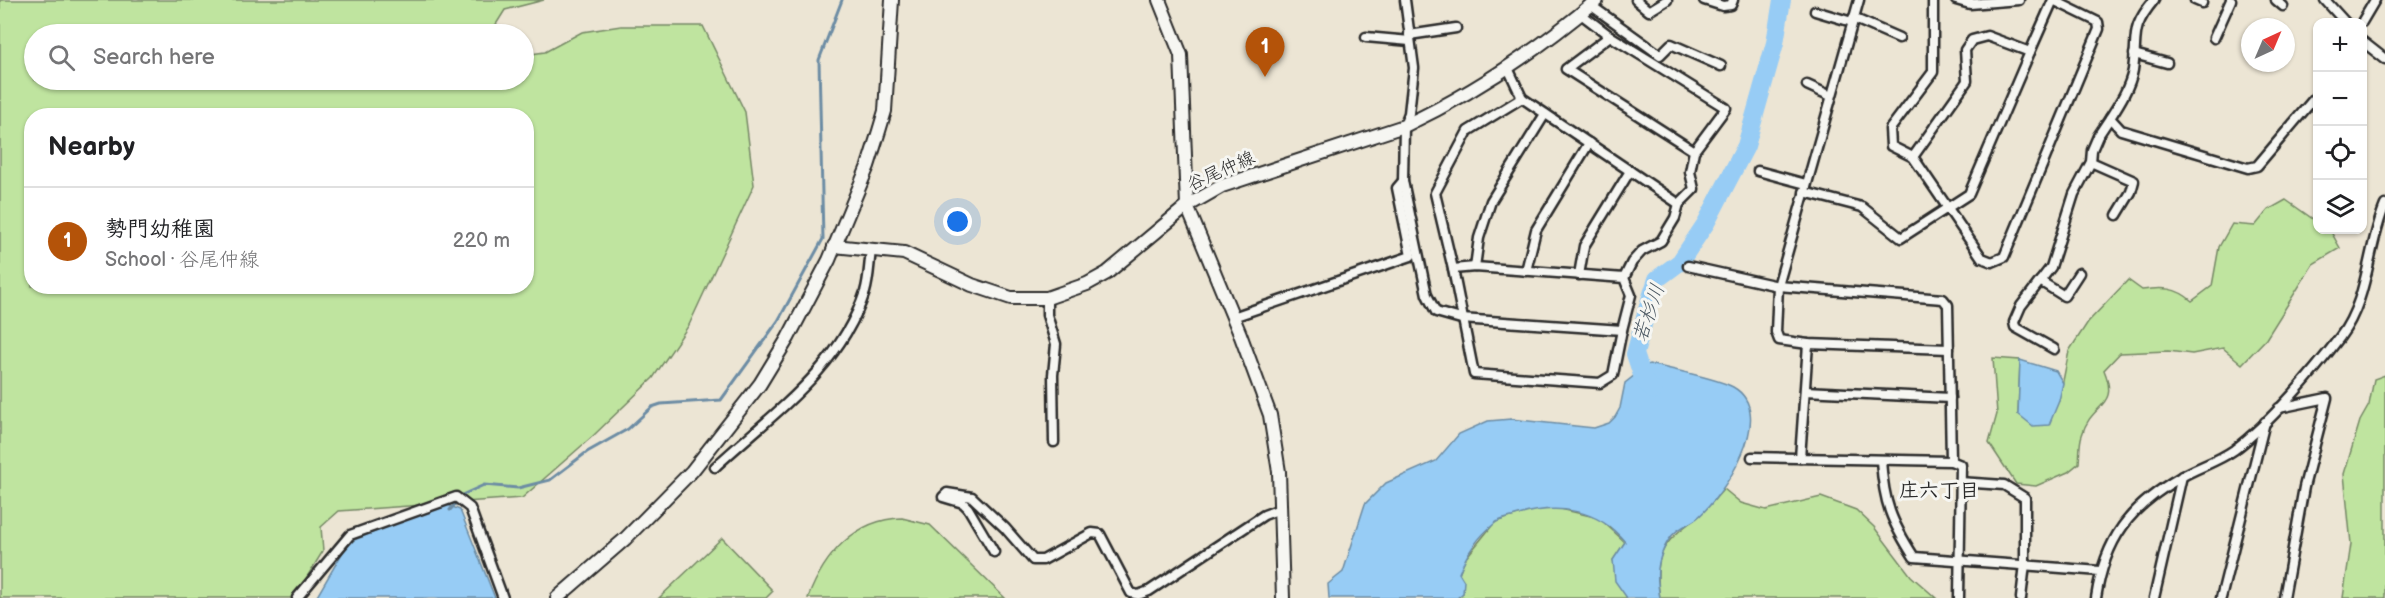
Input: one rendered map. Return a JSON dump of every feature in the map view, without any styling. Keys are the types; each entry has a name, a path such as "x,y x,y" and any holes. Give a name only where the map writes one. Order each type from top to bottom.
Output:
{"street":[{"path":"557,598 625,539 704,457 760,384 788,338 834,246 868,166 885,111 892,0"},
{"path":"834,246 904,253 972,285 1011,297 1047,298 1087,284 1107,273 1187,206 1181,55 1159,0"},
{"path":"1405,0 1414,68 1409,112 1404,126 1403,181 1427,295 1436,312 1461,319 1622,330"},
{"path":"1636,0 1649,11 1667,0"},
{"path":"1704,0 1723,6 1731,5 1733,0"},
{"path":"1859,0 1778,286 1776,333 1779,340 1808,344 1949,349"},
{"path":"1758,171 1862,207 1901,238 1948,208 1969,194 2053,0 2098,22 2099,29 2004,257 1992,262 1982,258 1948,208 1913,157 1891,146 1890,129 1933,72 1933,0"},
{"path":"1956,0 1970,4 2019,0"},
{"path":"2054,349 2015,327 2014,322 2057,253 2060,231 2074,194 2091,162 2092,150 2120,103 2132,73 2133,36 2139,18 2154,0"},
{"path":"2214,38 2231,0"},
{"path":"2325,0 2341,18"},
{"path":"2364,18 2375,0"},
{"path":"1522,98 1468,131 1435,193 1474,374 1600,383 1613,375 1630,295 1624,278 1632,262 1642,251 1661,241 1675,218 1679,204 1694,189 1690,172 1694,151 1726,108 1610,36 1589,5"},
{"path":"1589,5 1660,55 1671,44 1721,66"},
{"name":"谷尾仲線","path":"1283,598 1279,472 1269,415 1233,317 1187,206 1222,186 1264,170 1404,126 1508,68 1589,5"},
{"path":"1815,11 1852,20 1899,38"},
{"path":"1366,37 1410,38 1456,28"},
{"path":"1610,36 1566,69 1694,151"},
{"path":"1913,157 1967,81 1965,50 1972,40 1987,36 2030,52"},
{"path":"2367,45 2385,59"},
{"path":"2134,54 2167,63"},
{"path":"1508,68 1522,98 1679,204"},
{"path":"1808,85 1831,96"},
{"path":"2110,118 2121,130 2248,168 2257,166 2313,100"},
{"path":"1475,267 1479,238 1491,201 1545,114"},
{"path":"1526,271 1536,230 1589,143"},
{"path":"2091,162 2134,181 2131,192 2117,214"},
{"path":"1579,275 1584,246 1630,171"},
{"path":"1233,317 1411,256 1397,188 1403,181"},
{"path":"2096,598 2100,571 2121,525 2150,498 2182,476 2234,450 2279,408 2339,339 2354,317 2385,207"},
{"path":"715,467 812,380 843,341 865,290 870,251"},
{"path":"1688,266 1778,286 1943,299 1948,305 1951,461"},
{"path":"1453,268 1475,267 1624,278"},
{"path":"2040,281 2064,296 2079,273"},
{"path":"1047,298 1047,315 1056,344 1053,375 1054,442"},
{"path":"1800,458 1808,344"},
{"path":"1805,391 1950,398"},
{"path":"2279,408 2326,398 2304,487 2284,598"},
{"path":"2221,598 2265,422"},
{"path":"1752,457 1951,461 1960,465 1959,598"},
{"path":"1881,461 1883,489 1893,523 1914,557 2100,571"},
{"path":"2154,598 2182,476"},
{"path":"1960,482 2004,485 2025,498 2025,564 2021,598"},
{"path":"994,552 968,508 963,503 944,497 947,493 972,497 1005,528 1033,560 1043,560 1092,533 1100,534 1131,593 1138,594 1149,591 1264,515 1280,509"},
{"path":"297,598 350,535 456,496 471,508 503,598"}],"green space":[{"path":"0,0 544,0 505,10 496,24 24,24 24,90 534,90 534,54 545,52 582,32 621,26 703,26 745,112 754,185 689,325 653,378 594,435 522,498 339,511 321,527 323,551 294,598 0,598"},
{"path":"2286,200 2313,219 2313,234 2332,234 2340,248 2313,264 2266,339 2242,364 2223,348 2192,354 2168,351 2120,353 2104,370 2109,392 2102,405 2086,424 2080,441 2079,463 2068,472 2036,486 2016,484 1989,443 1997,414 1993,358 2020,360 2018,414 2059,401 2069,351 2088,322 2128,280 2142,290 2168,289 2192,301 2212,286 2219,247 2232,224 2255,226 2268,210"},
{"path":"2385,375 2385,598 2343,598 2351,544 2344,474 2360,421 2369,405 2374,379"},
{"path":"1724,489 1741,503 1766,510 1821,497 1856,510 1874,527 1911,576 1936,598 1660,598 1659,561 1668,543 1703,512"},
{"path":"1552,507 1599,518 1625,542 1613,560 1627,598 1457,598 1463,593 1459,573 1465,559 1495,522 1537,509"},
{"path":"902,518 930,525 1005,598 808,598 823,568 843,542 870,525"},
{"path":"722,538 773,591 766,598 659,598"}],"water":[{"path":"2020,360 2056,371 2063,383 2059,401 2049,425 2033,426 2018,414"},
{"path":"1649,364 1705,377 1733,387 1746,399 1750,416 1749,434 1742,454 1720,493 1696,519 1673,534 1664,548 1658,569 1660,598 1627,598 1615,581 1613,560 1625,542 1614,531 1589,515 1575,511 1546,510 1501,520 1488,529 1473,547 1459,573 1464,581 1463,593 1457,598 1329,598 1328,584 1343,572 1365,504 1386,483 1436,461 1459,434 1488,421 1511,419 1594,428 1609,423 1620,408 1625,383"},
{"path":"445,504 460,510 495,598 316,598 344,550 354,540"}],"waterway":[{"path":"450,510 464,494 484,485 518,488 550,480 587,452 628,429 652,407 661,404 721,400 778,321 823,239 819,60 842,0"},
{"name":"若杉川","path":"1654,391 1644,381 1635,354 1648,306 1657,279 1680,262 1706,223 1746,146 1775,43 1782,0"}],"place":[{"name":"勢門幼稚園","path":"1265,77"}],"district":[{"name":"庄六丁目","path":"1939,491"}]}
